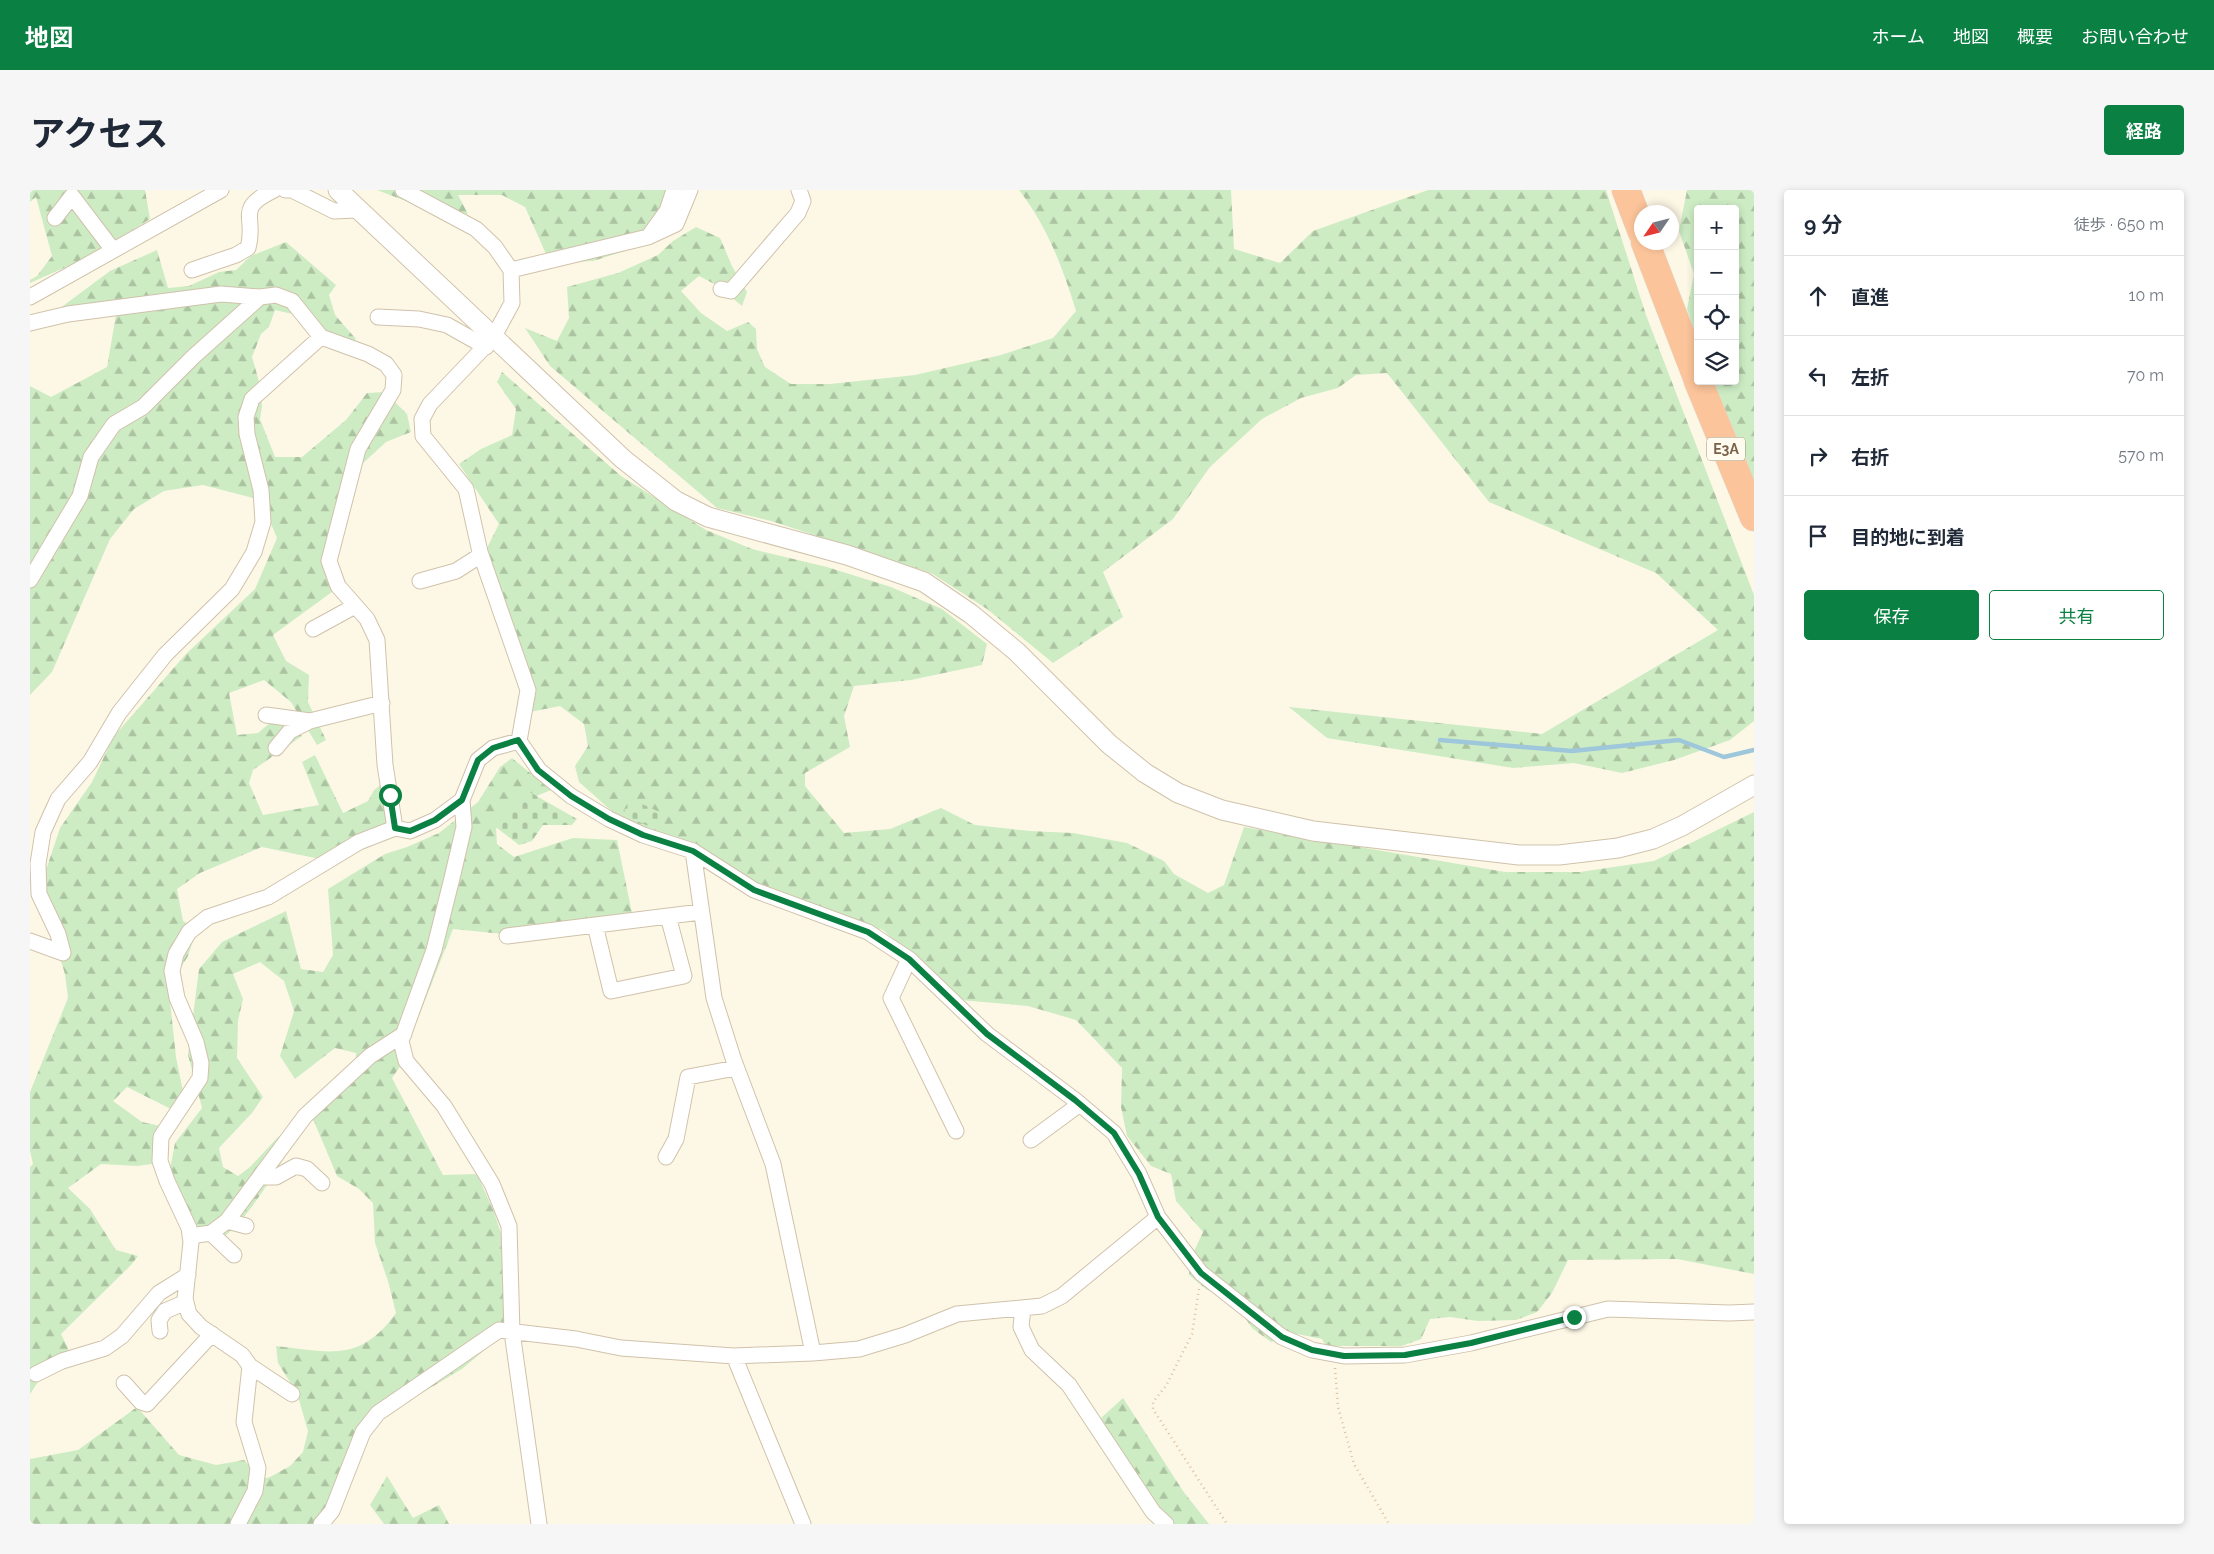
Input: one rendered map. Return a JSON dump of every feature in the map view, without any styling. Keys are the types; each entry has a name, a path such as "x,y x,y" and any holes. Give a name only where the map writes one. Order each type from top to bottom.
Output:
{"highway":[{"path":"1626,190 1634,211"},
{"name":"E3A","path":"1648,250 1694,370"},
{"name":"E3A","path":"1700,385 1754,517"}],"street":[{"path":"30,297 221,190"},
{"path":"192,270 236,255 248,248 251,238 247,214 252,205 261,196 274,190"},
{"path":"285,190 292,190 334,212 358,210"},
{"path":"338,190 490,342 623,459 676,501 708,517 847,555 924,582 971,614 1017,652 1109,744 1145,773 1178,793 1222,810 1313,831 1519,855 1559,855 1618,848 1653,839 1682,826 1754,786"},
{"path":"403,190 476,229 495,247 512,270 512,303 490,342 430,404 422,419 422,436 466,489 481,555 528,690 518,740 538,770 571,796 609,819 643,835 693,851 754,890 868,932 909,959 987,1034 1080,1104 1114,1133 1139,1174 1158,1217 1201,1273 1282,1337 1312,1350 1344,1356 1405,1355 1471,1343 1608,1309 1729,1313 1754,1312"},
{"path":"648,237 666,211 674,190"},
{"path":"512,270 648,237 676,224 690,190"},
{"path":"720,289 731,291 798,213 803,201 799,190"},
{"path":"55,218 72,196 113,250"},
{"path":"30,323 68,314 221,294 260,297 276,295 292,301 321,337 368,354 386,364 394,375 393,390 358,449 329,562 338,586 366,619 376,640 385,765 395,828"},
{"path":"30,580 80,496 91,457 114,424 143,408 193,357 260,297"},
{"path":"378,317 419,319 447,326 490,342"},
{"path":"30,941 63,952 58,934 39,894 38,864 43,832 58,799 90,762 120,713 165,655 232,589 254,552 263,522 262,490 247,434 246,417 252,399 321,337"},
{"path":"420,581 456,571 481,555"},
{"path":"313,629 355,606"},
{"path":"276,748 290,731 310,721 382,703"},
{"path":"266,715 310,721"},
{"path":"518,740 493,748 478,760 462,800 464,827 434,950 401,1041 406,1061 444,1106 492,1184 509,1226 512,1332 539,1524"},
{"path":"292,1394 250,1366 242,1356 189,1314 186,1302 189,1228 167,1181 160,1161 161,1137 200,1078 201,1063 196,1042 175,989 172,971 176,954 189,932 208,917 268,897 359,842 395,828 410,831 435,820 462,800"},
{"path":"693,851 714,998 736,1068 773,1164 812,1353"},
{"path":"507,936 701,912"},
{"path":"595,925 611,991 684,976 668,916"},
{"path":"909,959 891,998 956,1131"},
{"path":"190,1236 211,1233 227,1221 305,1116 370,1056 404,1034"},
{"path":"666,1157 676,1139 688,1076 736,1068"},
{"path":"1031,1140 1080,1104"},
{"path":"260,1177 276,1177 296,1166 307,1169 322,1184"},
{"path":"322,1524 332,1511 363,1432 378,1413 499,1330 576,1339 621,1348 734,1356 859,1349 905,1336 956,1314 1042,1306 1062,1296 1158,1217"},
{"path":"227,1221 246,1226"},
{"path":"211,1233 234,1255"},
{"path":"36,1374 62,1361 105,1348 122,1336 159,1293 188,1275"},
{"path":"160,1331 158,1320 165,1311 186,1302"},
{"path":"1022,1308 1020,1326 1032,1350 1069,1385 1153,1512 1166,1524"},
{"path":"124,1383 141,1402 147,1404 212,1334"},
{"path":"734,1356 803,1524"},
{"path":"238,1524 255,1492 258,1468 244,1422 250,1366"}],"path":[{"path":"1201,1273 1192,1334 1166,1386 1153,1402 1152,1409 1227,1524"},
{"path":"1334,1354 1338,1407 1354,1464 1389,1524"}],"green space":[{"path":"30,190 145,190 150,219 91,256 30,283 30,280 37,276 52,256 36,197 30,202"},
{"path":"377,190 675,190 634,248 593,261 550,263 525,207 502,195 458,195 468,214 432,211"},
{"path":"1019,190 1231,190 1234,249 1280,263 1313,231 1428,190 1606,190 1646,315 1754,595 1754,721 1730,740 1674,760 1622,773 1574,763 1513,768 1327,738 1289,707 1542,734 1718,630 1656,573 1489,502 1387,373 1356,375 1338,388 1301,398 1262,419 1210,467 1173,519 1103,572 1123,617 1053,663 987,609 931,573 771,521 717,508 550,366 525,328 557,341 569,318 567,287 618,273 658,255 673,241 696,227 720,238 732,266 747,292 742,306 718,286 699,276 681,291 701,313 727,331 748,322 756,329 757,349 765,367 791,384 830,384 915,375 1001,355 1053,338 1076,311 1066,279 1046,233"},
{"path":"1687,190 1754,190 1754,494 1713,385 1739,385 1739,205 1694,205 1694,274 1679,231"},
{"path":"286,242 336,285 329,295 335,315 356,339 350,345 301,316 275,310 269,327 261,334 252,357 260,385 262,406 260,419 275,457 302,457 346,420 367,393 385,392 407,414 411,432 386,442 348,477 334,507 340,526 333,563 332,592 273,635 286,661 309,675 308,702 326,740 317,745 291,702 264,680 229,693 237,735 258,733 283,712 302,736 253,770 249,783 263,815 319,805 302,762 315,755 343,813 368,801 374,790 386,781 390,812 386,836 334,862 262,847 200,873 177,889 183,921 197,928 188,956 172,982 170,1001 176,1057 185,1101 173,1110 127,1087 113,1101 142,1122 170,1128 152,1164 137,1166 101,1164 68,1188 90,1209 116,1250 138,1256 61,1334 74,1361 40,1379 30,1394 30,1167 33,1164 30,1151 30,1092 68,998 65,974 46,913 44,876 60,828 92,782 114,736 186,654 255,589 277,538 261,500 203,485 164,491 134,509 110,539 52,672 30,695 30,386 51,397 107,367 116,315 36,326 110,271 157,250 168,288 189,286 219,272 236,270 251,256"},
{"path":"1694,274 1694,330 1687,309"},
{"path":"502,372 621,476 706,530 752,549 827,567 891,587 942,609 987,644 982,665 911,680 854,686 844,716 850,747 805,773 805,786 844,833 890,829 941,808 975,825 1030,831 1073,833 1127,843 1164,861 1174,874 1208,893 1224,885 1244,827 1505,872 1580,872 1654,861 1754,812 1754,1274 1677,1259 1568,1260 1552,1293 1537,1312 1516,1320 1478,1321 1450,1317 1430,1319 1421,1339 1402,1346 1326,1346 1322,1339 1297,1334 1271,1342 1252,1328 1233,1300 1207,1290 1189,1275 1190,1260 1203,1232 1176,1201 1171,1174 1151,1166 1127,1136 1121,1107 1122,1068 1076,1020 1028,1006 960,1000 883,930 759,897 715,858 624,822 579,782 575,766 588,746 584,724 560,706 530,712 481,560 499,524 459,464 481,449 512,435 516,409 497,382"},
{"path":"512,758 551,790 512,806 496,826 497,844 514,857 573,838 617,840 634,923 503,934 453,929 417,1021 395,1039 401,1065 392,1078 443,1175 477,1174 494,1212 508,1255 506,1332 462,1369 405,1403 384,1418 364,1438 330,1524 30,1524 30,1459 78,1450 137,1407 179,1455 216,1465 244,1460 262,1479 270,1477 290,1466 303,1452 308,1431 297,1393 278,1363 276,1346 328,1351 356,1347 370,1340 383,1329 396,1313 388,1281 375,1243 373,1203 359,1189 337,1176 313,1119 355,1077 356,1053 335,1048 295,1079 280,1056 294,1011 284,981 260,962 233,974 243,999 238,1021 237,1058 263,1097 252,1113 219,1148 223,1167 238,1176 250,1167 278,1137 305,1121 252,1206 227,1234 217,1240 208,1241 197,1238 185,1231 170,1169 175,1143 202,1108 188,1055 199,969 222,942 286,911 301,969 323,972 333,955 328,889 385,854 439,833 478,802 500,767"},
{"path":"526,790 577,819 572,825 543,825 532,841 519,845 493,825"},
{"path":"631,799 664,814 652,828 629,817 624,809"},
{"path":"1123,1398 1183,1491 1209,1524 1169,1524 1148,1496 1101,1418"},
{"path":"387,1476 413,1518 439,1505 449,1524 384,1524 370,1505"}],"waterway":[{"path":"1440,740 1572,751 1679,740 1724,757 1754,750"}],"route":[{"path":"390,795 395,828 410,831 435,820 462,800 478,760 493,748 518,740 538,770 571,796 609,819 643,835 693,851 754,890 868,932 909,959 987,1034 1075,1100 1114,1133 1139,1174 1158,1217 1201,1273 1282,1337 1312,1350 1344,1356 1405,1355 1471,1343 1574,1317"}]}
